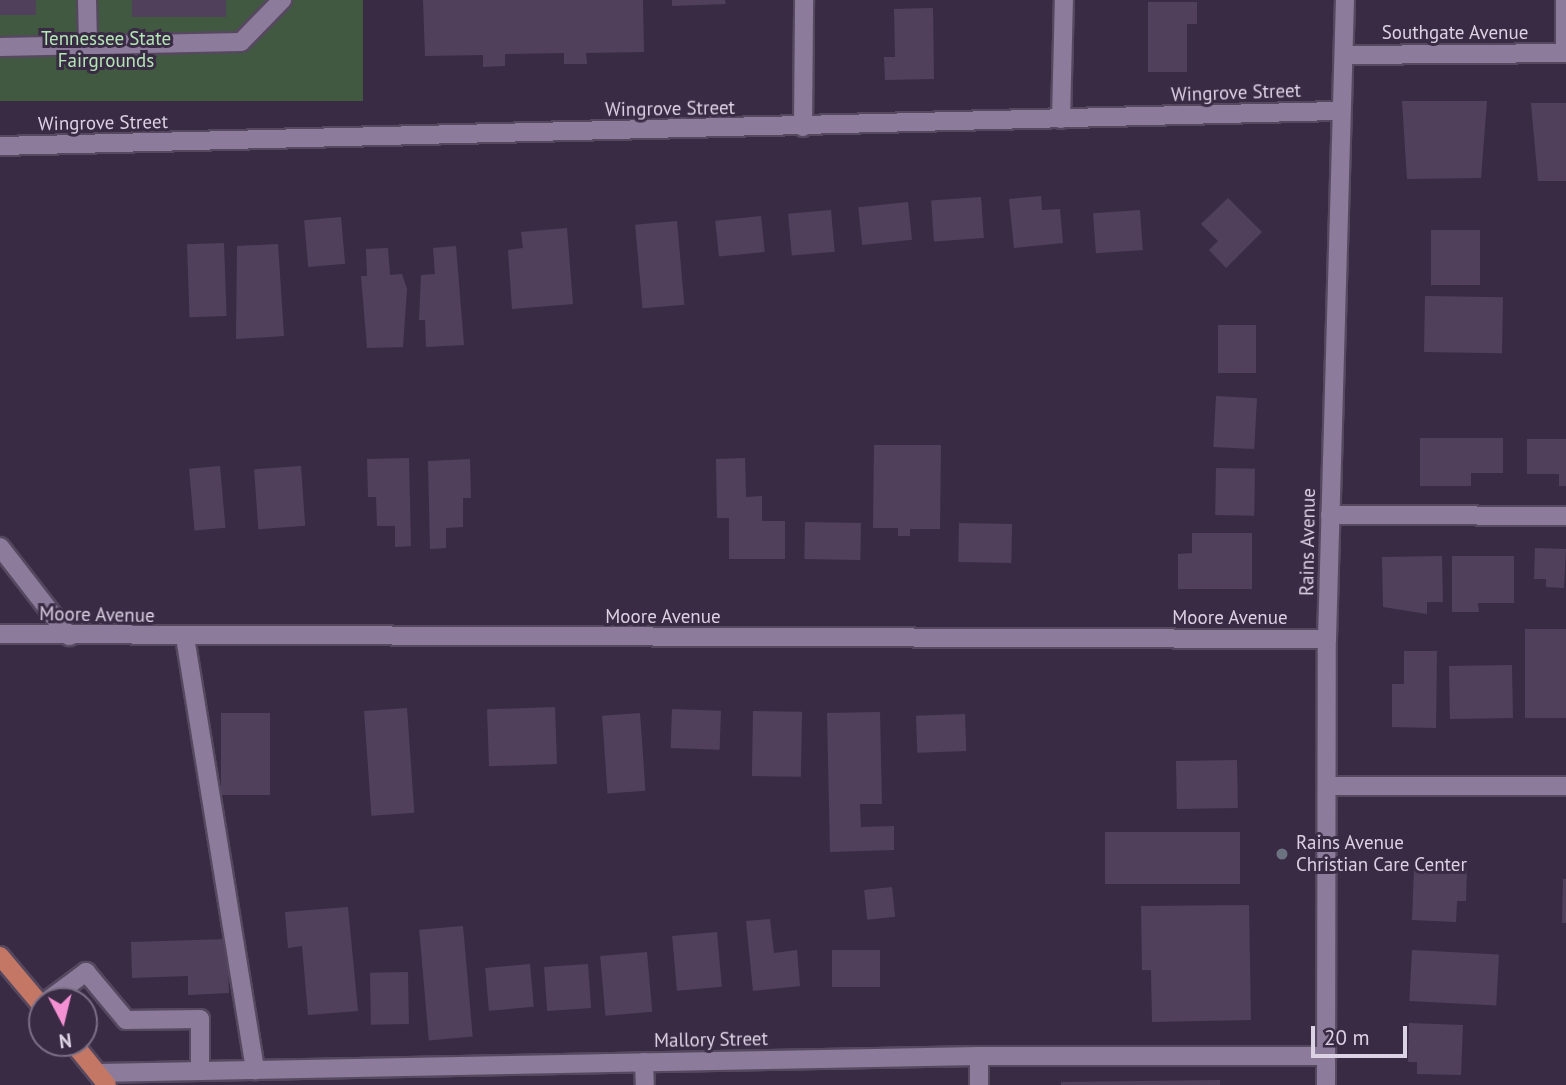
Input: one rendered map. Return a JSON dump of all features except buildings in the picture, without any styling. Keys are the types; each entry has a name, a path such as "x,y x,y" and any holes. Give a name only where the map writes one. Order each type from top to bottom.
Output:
{"main road":[{"path":"0,956 28,989"},
{"path":"85,1057 103,1079"}],"street":[{"path":"87,0 88,45"},
{"path":"0,47 241,42 282,0"},
{"path":"803,127 804,0"},
{"path":"1061,119 1064,0"},
{"name":"Rains Avenue","path":"1326,1085 1327,639 1345,0"},
{"path":"1565,0 1565,53"},
{"name":"Southgate Avenue","path":"1345,54 1565,53"},
{"name":"Wingrove Street","path":"0,146 1340,111"},
{"path":"1330,515 1566,516"},
{"path":"0,547 69,636"},
{"name":"Moore Avenue","path":"0,634 1327,639"},
{"path":"185,636 254,1070"},
{"path":"1328,786 1566,786"},
{"path":"66,987 86,972 126,1020 200,1019 200,1071"},
{"path":"979,1056 979,1085"},
{"name":"Mallory Street","path":"103,1079 200,1071 644,1062 979,1056 1326,1056"},
{"path":"644,1062 645,1085"}],"green space":[{"name":"Tennessee State Fairgrounds","path":"0,0 363,0 363,101 0,101"}],"place":[{"name":"Rains Avenue Christian Care Center","path":"1282,854"}]}
